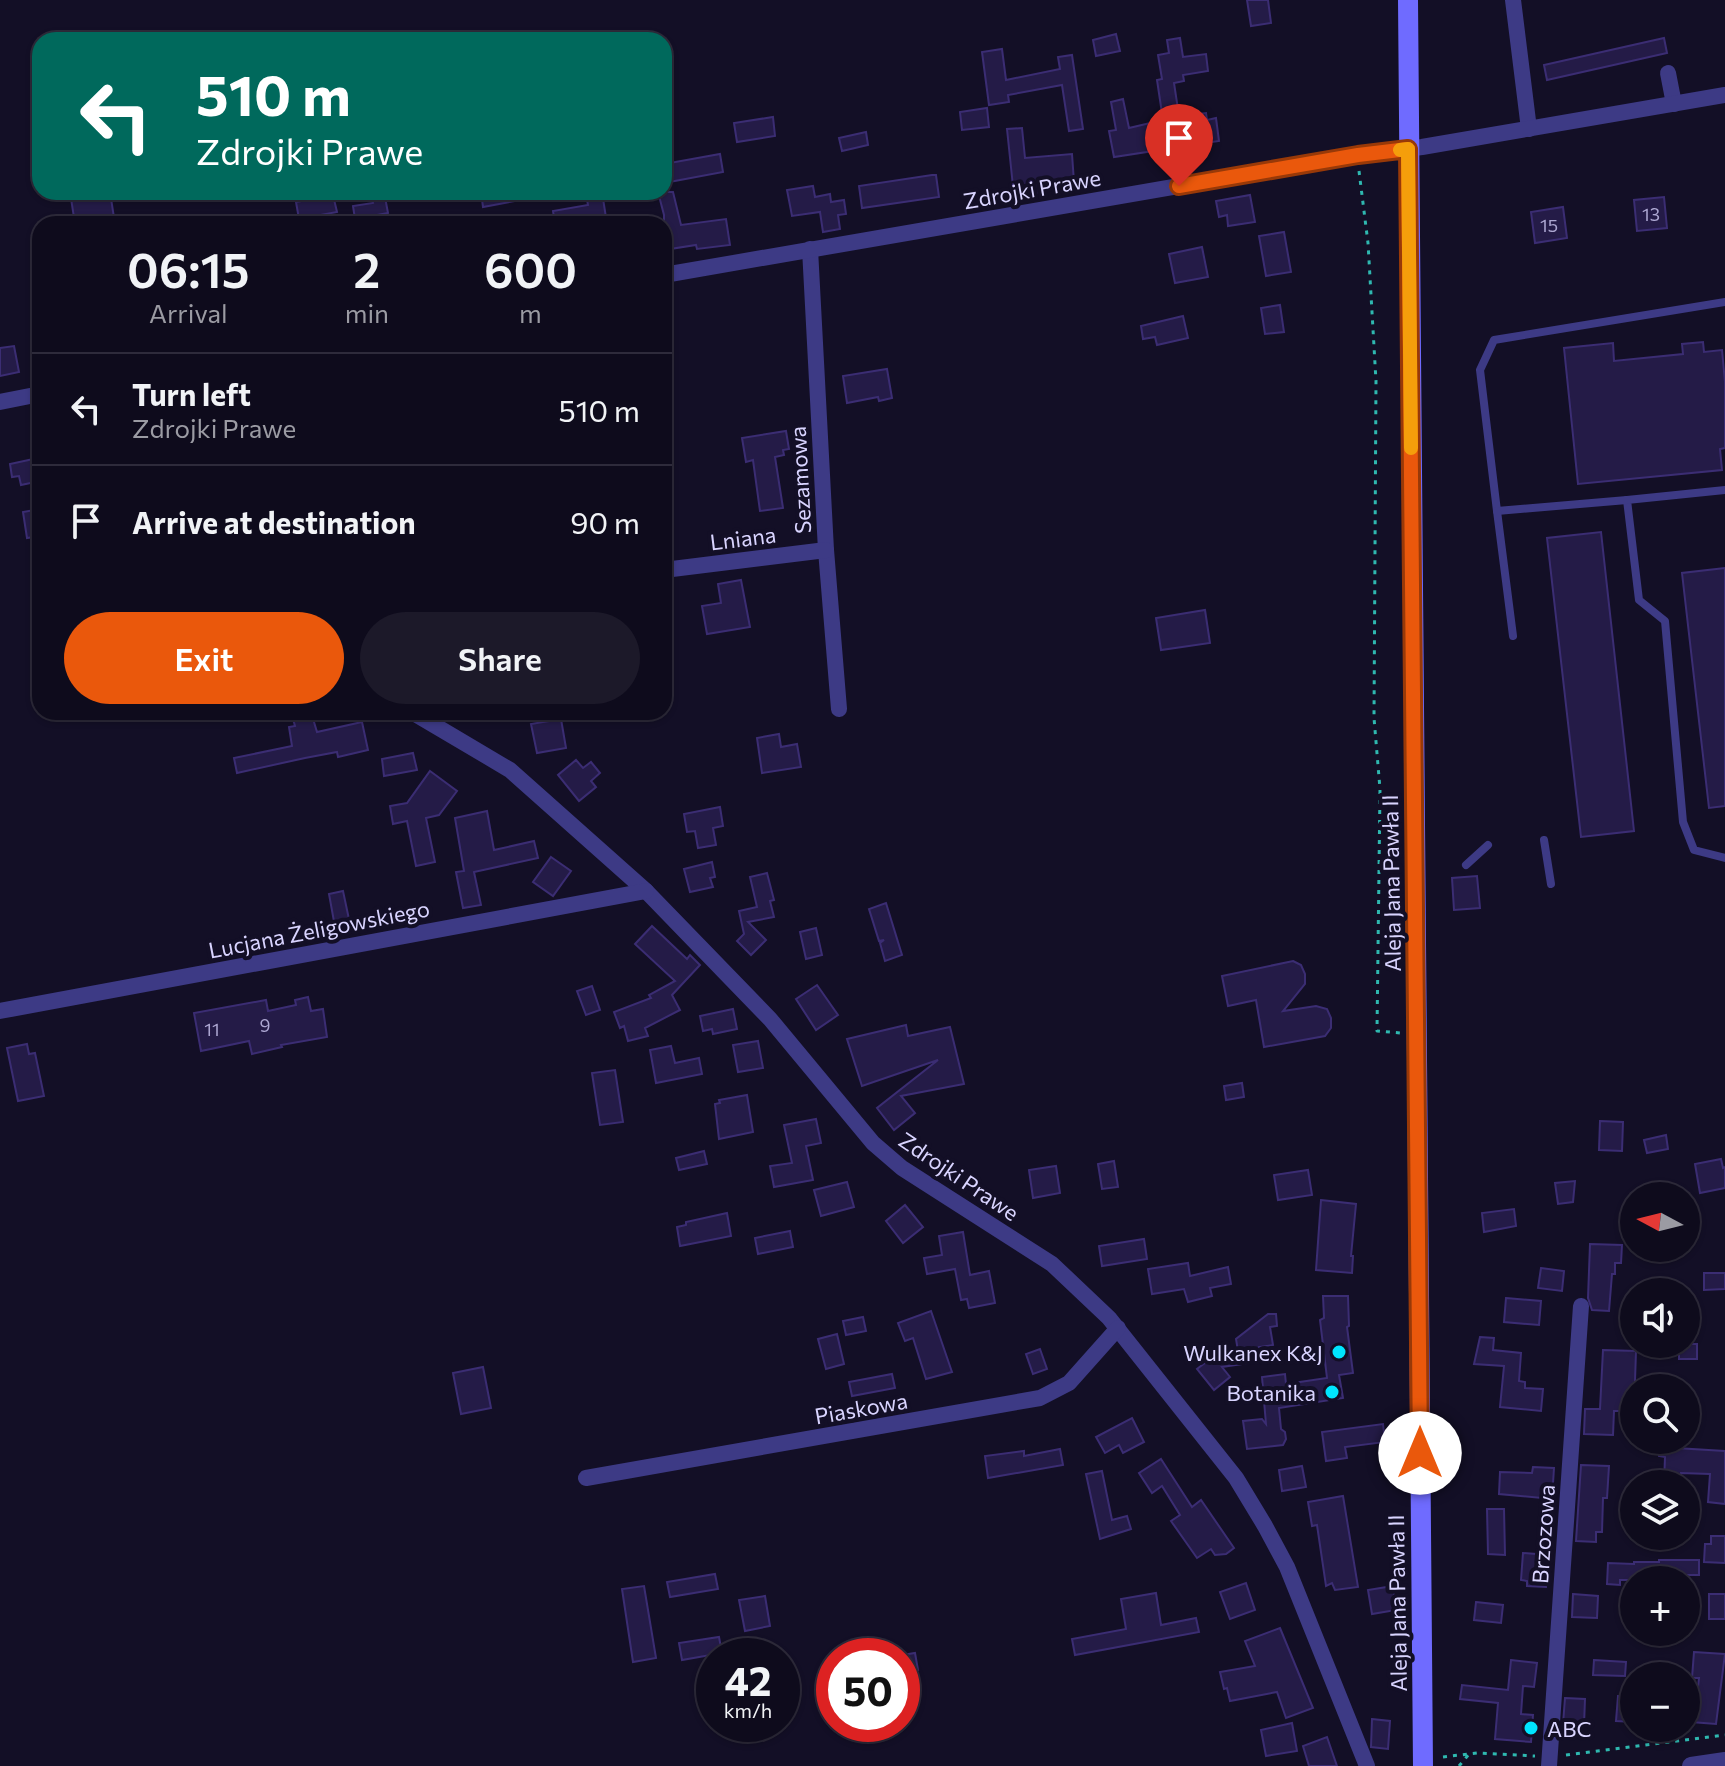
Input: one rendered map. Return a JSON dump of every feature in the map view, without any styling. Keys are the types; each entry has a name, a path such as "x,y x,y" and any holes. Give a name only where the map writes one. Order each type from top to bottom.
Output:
{"main road":[{"name":"Aleja Jana Pawła II","path":"1408,0 1416,1033 1431,1762"}],"street":[{"path":"1513,0 1529,129"},
{"path":"1668,73 1674,104"},
{"name":"Zdrojki Prawe","path":"672,274 1725,95"},
{"name":"Sezamowa","path":"810,249 826,550 839,709"},
{"path":"0,402 32,396"},
{"name":"Lniana","path":"672,569 826,550"},
{"name":"Zdrojki Prawe","path":"426,720 510,770 646,891 770,1019 873,1143 902,1168 1052,1264 1118,1328 1236,1478 1265,1526 1287,1567 1367,1766"},
{"name":"Lucjana Żeligowskiego","path":"0,1011 646,891"},
{"name":"Brzozowa","path":"1550,1762 1581,1306"},
{"name":"Piaskowa","path":"586,1478 1040,1398 1069,1383 1118,1328"},
{"path":"1691,1766 1725,1761"}],"lane":[{"path":"1513,636 1480,370 1494,340 1725,302"},
{"path":"1497,511 1725,490"},
{"path":"1627,500 1639,600 1665,621 1683,822 1694,850 1725,858"},
{"path":"1544,840 1551,884"},
{"path":"1466,865 1488,845"}],"path":[{"path":"1358,155 1368,243 1376,381 1374,718 1380,789 1377,1031 1416,1033"},
{"path":"1431,1762 1470,1753 1550,1762 1725,1735"},
{"path":"1459,1766 1470,1753"}],"building":[{"path":"1247,0 1268,0 1271,23 1251,26"},
{"path":"1116,34 1120,51 1096,56 1093,40"},
{"path":"1180,38 1183,57 1206,54 1208,71 1183,75 1184,81 1174,83 1179,116 1206,113 1207,120 1216,118 1219,141 1114,157 1109,131 1116,130 1111,102 1123,99 1129,128 1163,120 1157,80 1162,79 1158,55 1169,53 1167,40"},
{"path":"1664,38 1667,53 1547,80 1544,65"},
{"path":"1002,49 1006,80 1060,69 1058,57 1072,55 1083,129 1069,131 1062,85 1008,95 1009,102 989,105 982,52"},
{"path":"987,108 989,127 962,130 960,112"},
{"path":"773,117 775,136 737,142 734,123"},
{"path":"1022,128 1025,158 1072,154 1074,182 1040,185 1041,193 1014,196 1007,129"},
{"path":"866,132 868,145 842,151 839,138"},
{"path":"720,154 723,172 672,182 672,163"},
{"path":"936,175 939,197 862,208 859,186"},
{"path":"813,186 815,197 830,194 831,202 844,200 846,214 838,215 840,229 823,232 820,212 792,216 787,190"},
{"path":"673,192 681,225 726,219 730,245 672,249 672,216 664,215 660,200 672,200"},
{"path":"1250,195 1255,222 1228,226 1227,215 1219,217 1216,201"},
{"path":"1664,197 1667,228 1637,231 1634,200"},
{"path":"71,200 111,200 114,216 74,216"},
{"path":"334,200 337,212 298,216 296,202"},
{"path":"372,200 386,200 388,213 355,216 353,206 373,203"},
{"path":"482,200 521,200 483,207"},
{"path":"587,200 603,200 606,216 554,216 553,211 588,205"},
{"path":"1563,207 1567,238 1535,243 1531,212"},
{"path":"1284,232 1291,272 1266,276 1259,236"},
{"path":"1202,247 1208,277 1175,283 1169,254"},
{"path":"1280,305 1284,332 1265,334 1261,308"},
{"path":"1183,316 1188,338 1157,345 1155,337 1143,339 1141,326"},
{"path":"1703,342 1704,352 1722,350 1725,448 1720,449 1722,470 1578,484 1564,348 1613,343 1614,361 1683,354 1682,344"},
{"path":"14,346 19,372 0,376 0,348"},
{"path":"887,369 892,398 879,401 878,397 847,403 843,376"},
{"path":"786,431 789,449 783,450 784,455 775,457 783,508 760,511 753,460 746,462 742,438"},
{"path":"32,459 32,483 21,485 19,476 12,477 10,464"},
{"path":"32,510 32,537 27,538 23,512"},
{"path":"1601,532 1634,831 1581,837 1547,538"},
{"path":"1725,568 1725,806 1709,808 1682,573"},
{"path":"741,580 750,627 707,634 702,606 721,603 718,584"},
{"path":"1205,610 1210,643 1161,650 1156,618"},
{"path":"293,720 313,720 317,732 362,722 368,750 338,757 337,752 237,773 234,758 292,746 289,727 295,726"},
{"path":"561,720 566,748 537,753 531,724"},
{"path":"779,734 781,747 797,744 801,767 762,773 757,738"},
{"path":"413,753 417,770 384,776 382,759"},
{"path":"576,760 583,768 591,762 600,773 591,781 596,787 579,801 558,775"},
{"path":"430,771 457,791 439,815 426,818 435,862 416,866 407,821 393,824 390,806 407,803"},
{"path":"720,807 723,826 713,828 716,845 698,848 695,831 687,832 684,814"},
{"path":"487,811 494,850 534,841 538,858 474,872 481,905 463,908 456,872 464,871 455,818"},
{"path":"551,857 571,871 553,896 533,882"},
{"path":"712,862 715,877 710,878 713,887 690,892 684,869"},
{"path":"767,873 774,900 770,901 774,917 748,922 766,940 751,955 737,941 744,934 739,911 757,907 750,877"},
{"path":"1477,876 1480,908 1454,910 1452,878"},
{"path":"343,891 350,924 335,927 329,894"},
{"path":"886,903 902,955 885,961 880,943 884,940 879,941 869,909"},
{"path":"652,926 687,959 690,955 700,965 672,995 680,1010 645,1028 648,1036 628,1041 624,1026 620,1028 614,1012 651,998 649,995 675,981 635,944"},
{"path":"816,928 822,955 806,959 800,932"},
{"path":"1293,961 1301,965 1305,984 1283,1011 1316,1006 1327,1009 1331,1028 1325,1036 1264,1047 1256,1000 1228,1006 1222,976"},
{"path":"817,985 838,1015 816,1030 796,999"},
{"path":"592,986 600,1010 586,1015 577,991"},
{"path":"308,997 311,1011 323,1009 327,1037 252,1054 249,1041 201,1051 194,1013 266,1000 268,1011 296,1005 295,1000"},
{"path":"733,1009 737,1029 713,1034 712,1029 703,1031 700,1016"},
{"path":"906,1025 908,1036 950,1027 964,1084 901,1096 915,1113 894,1130 877,1108 938,1060 862,1086 847,1039"},
{"path":"758,1041 763,1068 738,1072 733,1045"},
{"path":"27,1044 29,1054 35,1053 44,1096 18,1101 7,1048"},
{"path":"671,1046 675,1063 699,1058 702,1074 656,1083 650,1050"},
{"path":"615,1070 623,1122 600,1125 592,1073"},
{"path":"1242,1083 1244,1097 1226,1100 1224,1086"},
{"path":"747,1095 753,1132 719,1139 715,1104 720,1103 719,1100"},
{"path":"816,1119 821,1143 806,1146 813,1180 774,1187 770,1166 792,1163 784,1125"},
{"path":"1600,1121 1623,1122 1622,1151 1599,1150"},
{"path":"1666,1135 1668,1149 1647,1153 1644,1140"},
{"path":"704,1151 707,1164 679,1170 676,1158"},
{"path":"1721,1159 1725,1167 1725,1188 1700,1193 1695,1164"},
{"path":"1114,1161 1118,1187 1102,1189 1098,1164"},
{"path":"1056,1166 1060,1193 1033,1198 1029,1170"},
{"path":"1308,1170 1312,1195 1278,1200 1274,1175"},
{"path":"1575,1181 1573,1202 1558,1204 1555,1183"},
{"path":"847,1182 854,1207 821,1216 814,1190"},
{"path":"1321,1200 1356,1204 1352,1273 1316,1270"},
{"path":"905,1205 923,1227 903,1243 886,1221"},
{"path":"1514,1209 1516,1226 1484,1232 1482,1213"},
{"path":"727,1213 731,1236 680,1246 677,1227"},
{"path":"790,1231 793,1247 758,1254 755,1238"},
{"path":"963,1232 970,1275 989,1271 995,1303 969,1308 967,1299 961,1300 955,1269 927,1274 924,1258 942,1255 939,1236"},
{"path":"1144,1239 1147,1259 1102,1266 1099,1246"},
{"path":"1590,1244 1620,1245 1621,1263 1615,1263 1615,1274 1612,1274 1609,1311 1592,1310 1588,1298"},
{"path":"1188,1263 1190,1276 1228,1267 1231,1284 1210,1288 1212,1296 1188,1302 1184,1289 1152,1294 1148,1269"},
{"path":"1541,1268 1564,1271 1562,1291 1538,1288"},
{"path":"1704,1273 1725,1273 1725,1289 1704,1290"},
{"path":"1323,1296 1348,1296 1347,1327 1353,1373 1339,1375 1343,1398 1279,1408 1281,1429 1286,1439 1283,1445 1247,1449 1243,1421 1262,1419 1266,1424 1262,1377 1285,1374 1286,1384 1327,1378 1320,1320 1324,1318"},
{"path":"1506,1298 1541,1301 1539,1325 1504,1322"},
{"path":"931,1311 952,1372 926,1379 913,1338 905,1341 898,1323"},
{"path":"1268,1314 1276,1314 1277,1326 1270,1327 1273,1345 1259,1347 1260,1355 1249,1363 1222,1367 1230,1377 1214,1390 1197,1369 1214,1356 1221,1364 1238,1351 1236,1339"},
{"path":"863,1317 866,1331 846,1335 843,1321"},
{"path":"837,1334 844,1364 826,1369 818,1339"},
{"path":"1480,1337 1494,1338 1493,1350 1521,1353 1519,1381 1525,1382 1525,1388 1543,1389 1541,1411 1500,1407 1504,1366 1474,1364"},
{"path":"1040,1349 1047,1369 1033,1374 1026,1354"},
{"path":"1603,1350 1620,1351 1620,1358 1636,1358 1635,1374 1620,1374 1620,1411 1614,1411 1613,1435 1584,1434 1585,1409 1600,1409"},
{"path":"483,1367 491,1408 461,1414 453,1373"},
{"path":"892,1374 895,1388 852,1396 849,1382"},
{"path":"1132,1418 1144,1442 1123,1453 1119,1445 1105,1453 1096,1437"},
{"path":"1383,1424 1385,1442 1345,1447 1347,1458 1326,1461 1322,1432"},
{"path":"1060,1449 1063,1465 988,1478 985,1456 1024,1451 1024,1456"},
{"path":"1700,1449 1725,1451 1725,1504 1708,1502 1710,1474 1700,1474 1700,1470 1665,1470 1665,1457 1659,1456 1700,1454"},
{"path":"1161,1459 1192,1507 1201,1500 1234,1548 1226,1554 1215,1555 1211,1549 1197,1558 1171,1521 1180,1515 1162,1486 1152,1493 1139,1473"},
{"path":"1581,1465 1609,1466 1607,1498 1603,1498 1602,1532 1596,1532 1596,1542 1576,1541"},
{"path":"1302,1466 1306,1487 1282,1491 1279,1470"},
{"path":"1533,1467 1554,1468 1552,1499 1499,1494 1500,1472 1532,1473"},
{"path":"1102,1471 1112,1520 1127,1516 1131,1529 1100,1539 1086,1474"},
{"path":"1343,1496 1358,1587 1335,1590 1332,1583 1326,1586 1317,1525 1312,1526 1308,1502"},
{"path":"1487,1509 1504,1509 1505,1555 1488,1554"},
{"path":"1711,1536 1725,1536 1725,1563 1704,1562 1705,1544 1711,1544"},
{"path":"1523,1553 1549,1555 1546,1587 1527,1586 1527,1581 1521,1580"},
{"path":"1699,1560 1699,1566 1620,1566 1620,1585 1607,1584 1608,1563"},
{"path":"715,1574 718,1589 670,1597 667,1582"},
{"path":"1246,1583 1255,1610 1230,1619 1220,1592"},
{"path":"644,1586 656,1658 633,1662 622,1589"},
{"path":"1393,1586 1396,1610 1372,1614 1368,1590"},
{"path":"1156,1593 1161,1625 1196,1618 1199,1632 1075,1655 1072,1639 1126,1629 1121,1599"},
{"path":"1573,1594 1598,1596 1597,1618 1572,1617"},
{"path":"1709,1594 1725,1594 1725,1619 1709,1619"},
{"path":"765,1596 770,1626 745,1631 739,1600"},
{"path":"1476,1602 1503,1605 1501,1623 1474,1620"},
{"path":"1280,1628 1313,1708 1286,1718 1277,1692 1230,1701 1220,1672 1255,1666 1245,1641"},
{"path":"696,1640 696,1658 682,1660 679,1643"},
{"path":"1694,1652 1725,1654 1716,1724 1700,1723 1700,1662 1693,1662"},
{"path":"1511,1660 1537,1663 1534,1687 1523,1686 1521,1714 1533,1715 1531,1742 1495,1739 1498,1703 1460,1699 1462,1685 1508,1690"},
{"path":"1594,1660 1626,1662 1620,1662 1620,1676 1593,1675"},
{"path":"1618,1696 1620,1696 1620,1721 1616,1721"},
{"path":"1565,1698 1585,1699 1584,1725 1563,1724"},
{"path":"1372,1719 1390,1721 1388,1749 1371,1747"},
{"path":"1292,1723 1297,1751 1266,1756 1261,1730"},
{"path":"1327,1737 1337,1766 1309,1766 1303,1746"}],"slow traffic":[{"path":"1400,150 1408,149 1411,448"}],"place":[{"name":"Wulkanex K&J","path":"1339,1352"},
{"name":"Botanika","path":"1332,1392"},
{"name":"ABC","path":"1531,1728"}],"route":[{"path":"1179,186 1408,149 1420,1453"}]}
